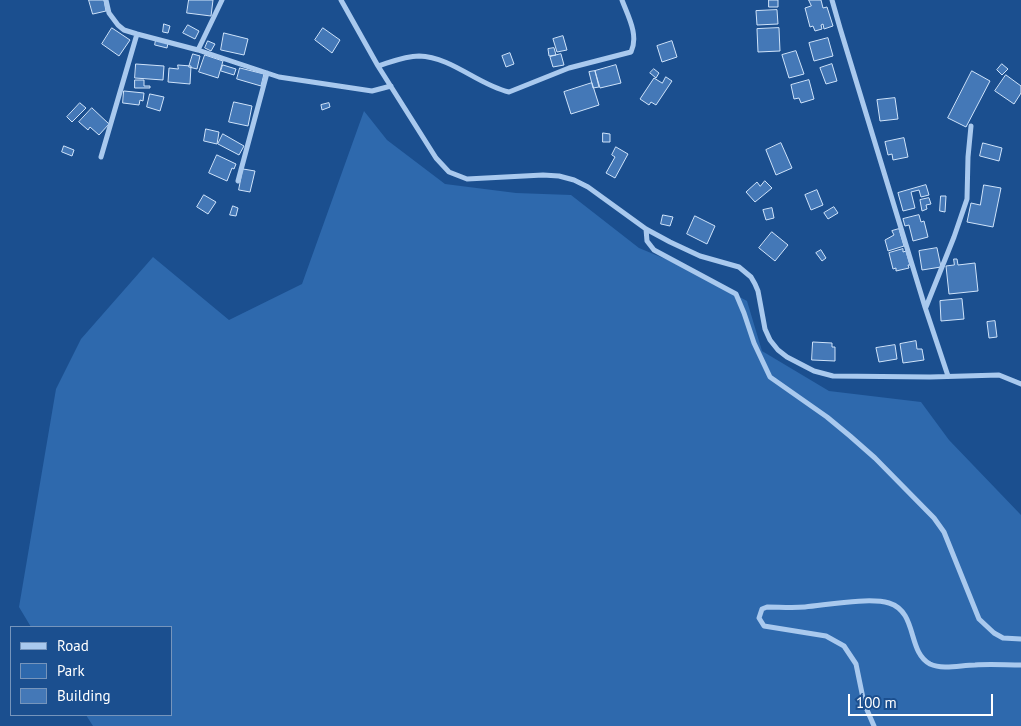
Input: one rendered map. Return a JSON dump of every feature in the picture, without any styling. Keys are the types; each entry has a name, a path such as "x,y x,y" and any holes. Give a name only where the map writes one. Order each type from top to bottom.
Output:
{"street":[{"path":"106,0 109,13 118,25 124,30 136,34 198,50 279,77 372,91 391,86"},
{"path":"198,50 222,0"},
{"path":"341,0 378,66 441,166 449,172 467,178 543,175 559,176 574,180 588,187 646,229 670,242 700,256 740,268 751,277 758,291 765,329 770,340 787,357 814,371 833,376 998,375 1021,384"},
{"path":"378,66 403,58 420,56 443,62 498,90 509,92 569,68 631,52 634,45 634,36 622,0"},
{"path":"832,0 842,38 948,376"},
{"path":"101,157 136,34"},
{"path":"238,181 267,72"},
{"path":"925,307 954,237 967,199 971,126"},
{"path":"646,229 648,240 654,250 736,294 754,344 770,377 827,417 876,458 934,518 944,532 979,619 994,633 1003,638 1021,639"},
{"path":"874,726 864,703 856,664 844,646 826,636 764,626 759,618 762,609 767,607 803,607 850,602 889,603 906,616 918,651 930,664 941,667 977,664 1021,666"}],"green space":[{"path":"364,111 387,140 445,184 516,193 571,195 639,248 680,265 747,301 762,351 829,391 921,402 949,440 1021,515 1021,726 93,726 87,716 172,716 172,626 30,626 19,607 56,389 81,339 153,257 229,320 302,284"}],"building":[{"path":"89,0 104,0 106,11 93,14"},
{"path":"189,0 213,0 211,16 187,13"},
{"path":"769,0 778,0 778,7 769,7"},
{"path":"809,0 821,0 823,8 827,7 833,26 824,29 823,24 821,25 822,29 815,31 813,26 810,27 805,8 811,6"},
{"path":"777,10 778,24 757,25 756,11"},
{"path":"164,24 170,26 168,33 163,32"},
{"path":"188,25 199,31 195,39 183,33"},
{"path":"112,28 130,40 119,56 102,44"},
{"path":"323,28 340,40 332,53 315,40"},
{"path":"779,28 780,51 758,52 757,29"},
{"path":"224,33 248,39 244,55 221,50"},
{"path":"563,36 567,50 557,52 553,39"},
{"path":"828,38 833,56 814,61 809,43"},
{"path":"156,40 168,43 167,48 155,45"},
{"path":"208,41 215,44 211,51 205,48"},
{"path":"672,41 677,57 662,62 657,46"},
{"path":"554,48 556,55 549,56 548,49"},
{"path":"796,51 804,74 789,78 782,55"},
{"path":"510,53 514,64 506,67 502,56"},
{"path":"193,54 200,56 197,69 189,67"},
{"path":"561,54 564,65 553,67 550,57"},
{"path":"205,55 223,61 218,78 199,72"},
{"path":"136,64 164,66 163,80 135,78"},
{"path":"832,64 837,81 826,84 820,68"},
{"path":"1002,64 1008,69 1002,75 997,70"},
{"path":"178,65 191,66 190,84 168,82 169,68 178,69"},
{"path":"223,65 236,69 234,75 221,71"},
{"path":"616,65 621,83 600,88 595,71"},
{"path":"240,68 264,74 261,86 237,79"},
{"path":"654,69 659,73 656,78 650,73"},
{"path":"595,71 599,87 593,88 589,72"},
{"path":"972,71 990,81 966,127 948,118"},
{"path":"1006,75 1021,86 1021,93 1014,104 995,91"},
{"path":"666,77 672,81 656,105 651,102 649,105 640,99 654,78 662,83"},
{"path":"135,80 144,80 144,86 150,86 150,88 135,88"},
{"path":"809,80 814,99 801,103 799,98 794,99 791,85"},
{"path":"592,83 599,105 571,114 564,92"},
{"path":"124,91 144,93 143,101 140,100 139,105 123,103"},
{"path":"150,94 164,97 160,111 147,107"},
{"path":"895,98 898,119 880,121 877,100"},
{"path":"234,102 252,106 248,126 229,122"},
{"path":"80,103 86,108 72,122 67,117"},
{"path":"329,103 330,107 322,110 321,105"},
{"path":"92,108 109,124 99,135 90,127 88,130 79,122"},
{"path":"206,129 219,132 217,144 204,141"},
{"path":"603,133 610,134 610,142 603,142"},
{"path":"223,134 244,146 239,155 218,144"},
{"path":"904,138 908,157 893,160 892,154 888,155 885,142"},
{"path":"781,143 792,168 776,175 766,150"},
{"path":"983,143 1002,148 999,161 980,156"},
{"path":"64,146 74,150 72,156 62,152"},
{"path":"616,147 628,154 615,178 606,173 615,157 612,155"},
{"path":"217,155 236,164 234,169 232,168 227,181 209,173"},
{"path":"243,169 255,171 250,192 239,190"},
{"path":"765,181 772,188 755,202 746,192 757,182 760,186"},
{"path":"926,185 929,195 921,197 919,190 911,192 915,208 903,211 898,193"},
{"path":"984,185 1001,188 993,227 967,222 971,203 980,205"},
{"path":"817,190 823,205 811,210 805,195"},
{"path":"204,195 216,202 208,214 197,207"},
{"path":"941,196 946,196 945,212 940,211"},
{"path":"929,198 931,204 926,205 927,209 922,211 920,200"},
{"path":"233,206 238,208 236,216 230,215"},
{"path":"834,207 838,213 828,219 824,213"},
{"path":"772,208 774,218 766,220 763,210"},
{"path":"663,215 673,217 670,226 661,224"},
{"path":"919,215 921,222 924,221 928,237 913,241 909,225 905,226 903,219"},
{"path":"695,216 715,226 707,244 687,234"},
{"path":"899,229 904,246 888,251 885,240 894,235 892,231"},
{"path":"772,232 788,245 775,261 759,248"},
{"path":"937,248 941,267 922,270 919,251"},
{"path":"903,249 903,252 906,251 910,265 908,265 909,268 896,271 896,268 893,269 889,253"},
{"path":"821,250 826,258 822,261 816,253"},
{"path":"954,259 957,259 958,265 975,263 978,291 949,294 946,266 954,265"},
{"path":"962,299 964,319 941,321 940,301"},
{"path":"995,321 997,337 989,338 987,322"},
{"path":"916,341 917,349 922,349 924,360 903,363 900,344"},
{"path":"813,342 832,343 832,347 835,347 835,361 812,360"},
{"path":"895,345 897,359 879,362 876,348"}]}
